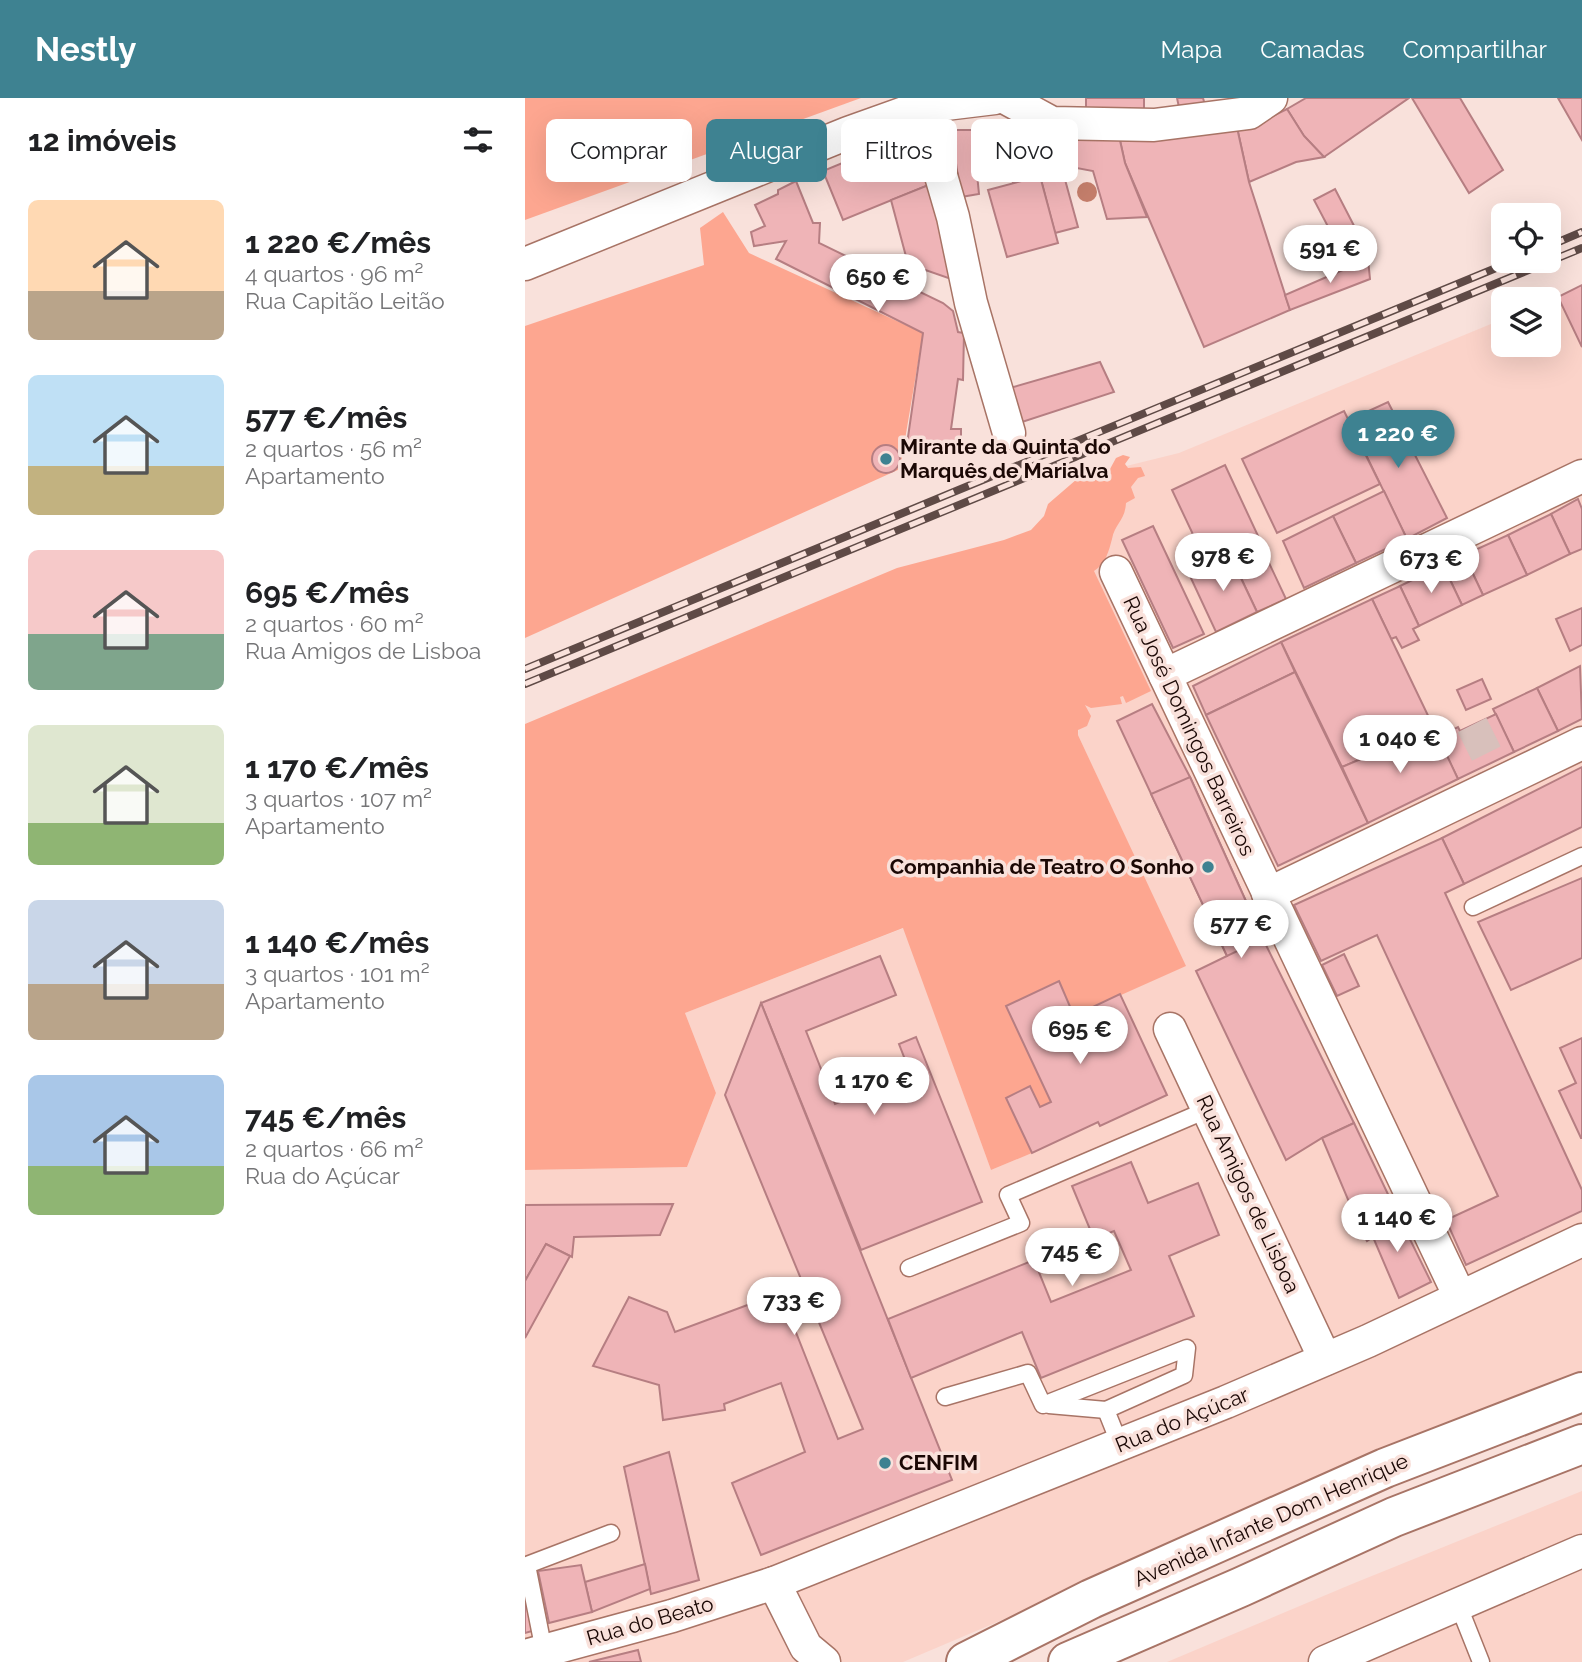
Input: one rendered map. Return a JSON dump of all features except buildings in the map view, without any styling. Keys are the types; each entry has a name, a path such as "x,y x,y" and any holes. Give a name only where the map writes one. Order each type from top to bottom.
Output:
{"main road":[{"name":"Avenida Infante Dom Henrique","path":"967,1662 1091,1599 1372,1474 1582,1392"},
{"path":"1481,1482 1582,1435"},
{"path":"1069,1662 1344,1539 1481,1482 1582,1444"}],"street":[{"path":"525,264 921,107 995,98"},
{"path":"1006,98 1052,123 1154,125 1249,113 1271,98"},
{"path":"921,107 953,217 971,303 1009,433"},
{"path":"1165,676 1582,476"},
{"name":"Rua José Domingos Barreiros","path":"1116,572 1460,1297"},
{"path":"1268,894 1582,743"},
{"name":"Rua Amigos de Lisboa","path":"1170,1029 1325,1359"},
{"name":"Rua do Açúcar","path":"774,1583 1120,1445 1325,1359 1582,1240"},
{"path":"1325,1662 1582,1551"},
{"path":"774,1583 812,1657"},
{"name":"Rua do Beato","path":"534,1654 672,1616 774,1583"}],"lane":[{"path":"1473,907 1582,856"},
{"path":"909,1268 1021,1223 1008,1195 1209,1109"},
{"path":"1187,1348 1184,1375 1106,1410 1043,1405 1187,1348"},
{"path":"945,1397 1028,1373 1043,1405"},
{"path":"1106,1410 1120,1445"},
{"path":"534,1654 527,1565 611,1533"},
{"path":"1458,1604 1481,1662"}],"shaded area":[{"path":"525,98 861,98 803,119 706,119 706,154 692,159 692,119 546,119 546,182 630,182 525,220"},
{"path":"723,212 749,253 923,333 900,469 525,638 525,326 704,265 700,228"},
{"path":"1582,285 1582,1374 903,1662 525,1662 525,1170 687,1167 716,1093 685,1013 904,928 991,1170 1032,1153 1006,1098 1030,1086 1051,1101 1006,1006 1059,981 1075,1015 1185,966 1078,735 1098,473 1179,453 1491,324 1491,357 1561,357 1561,295"},
{"path":"1123,455 1130,457 1125,464 1128,468 1141,467 1145,476 1138,478 1131,487 1135,498 1126,503 1106,556 1094,571 1151,691 1126,703 1123,696 1120,697 1122,704 1091,708 1085,705 1091,716 1087,726 1078,730 1078,735 1186,966 1074,1016 1058,981 1006,1006 1051,1102 1040,1107 1030,1086 1006,1098 1032,1153 991,1170 903,928 685,1013 716,1093 687,1167 525,1170 525,724 897,568 1004,540 1031,530 1044,516 1048,504 1077,479 1088,473 1110,469 1116,458"},
{"path":"1582,1491 1582,1662 1167,1662 1352,1584"}],"tunnel":[{"path":"1472,725 1498,784"}],"railway":[{"path":"1561,241 1582,232"},
{"path":"525,684 1582,248"},
{"path":"525,669 1491,270"}],"place":[{"name":"Mirante da Quinta do Marquês de Marialva","path":"886,459"},
{"name":"Companhia de Teatro O Sonho","path":"1208,867"},
{"name":"CENFIM","path":"885,1463"}]}
